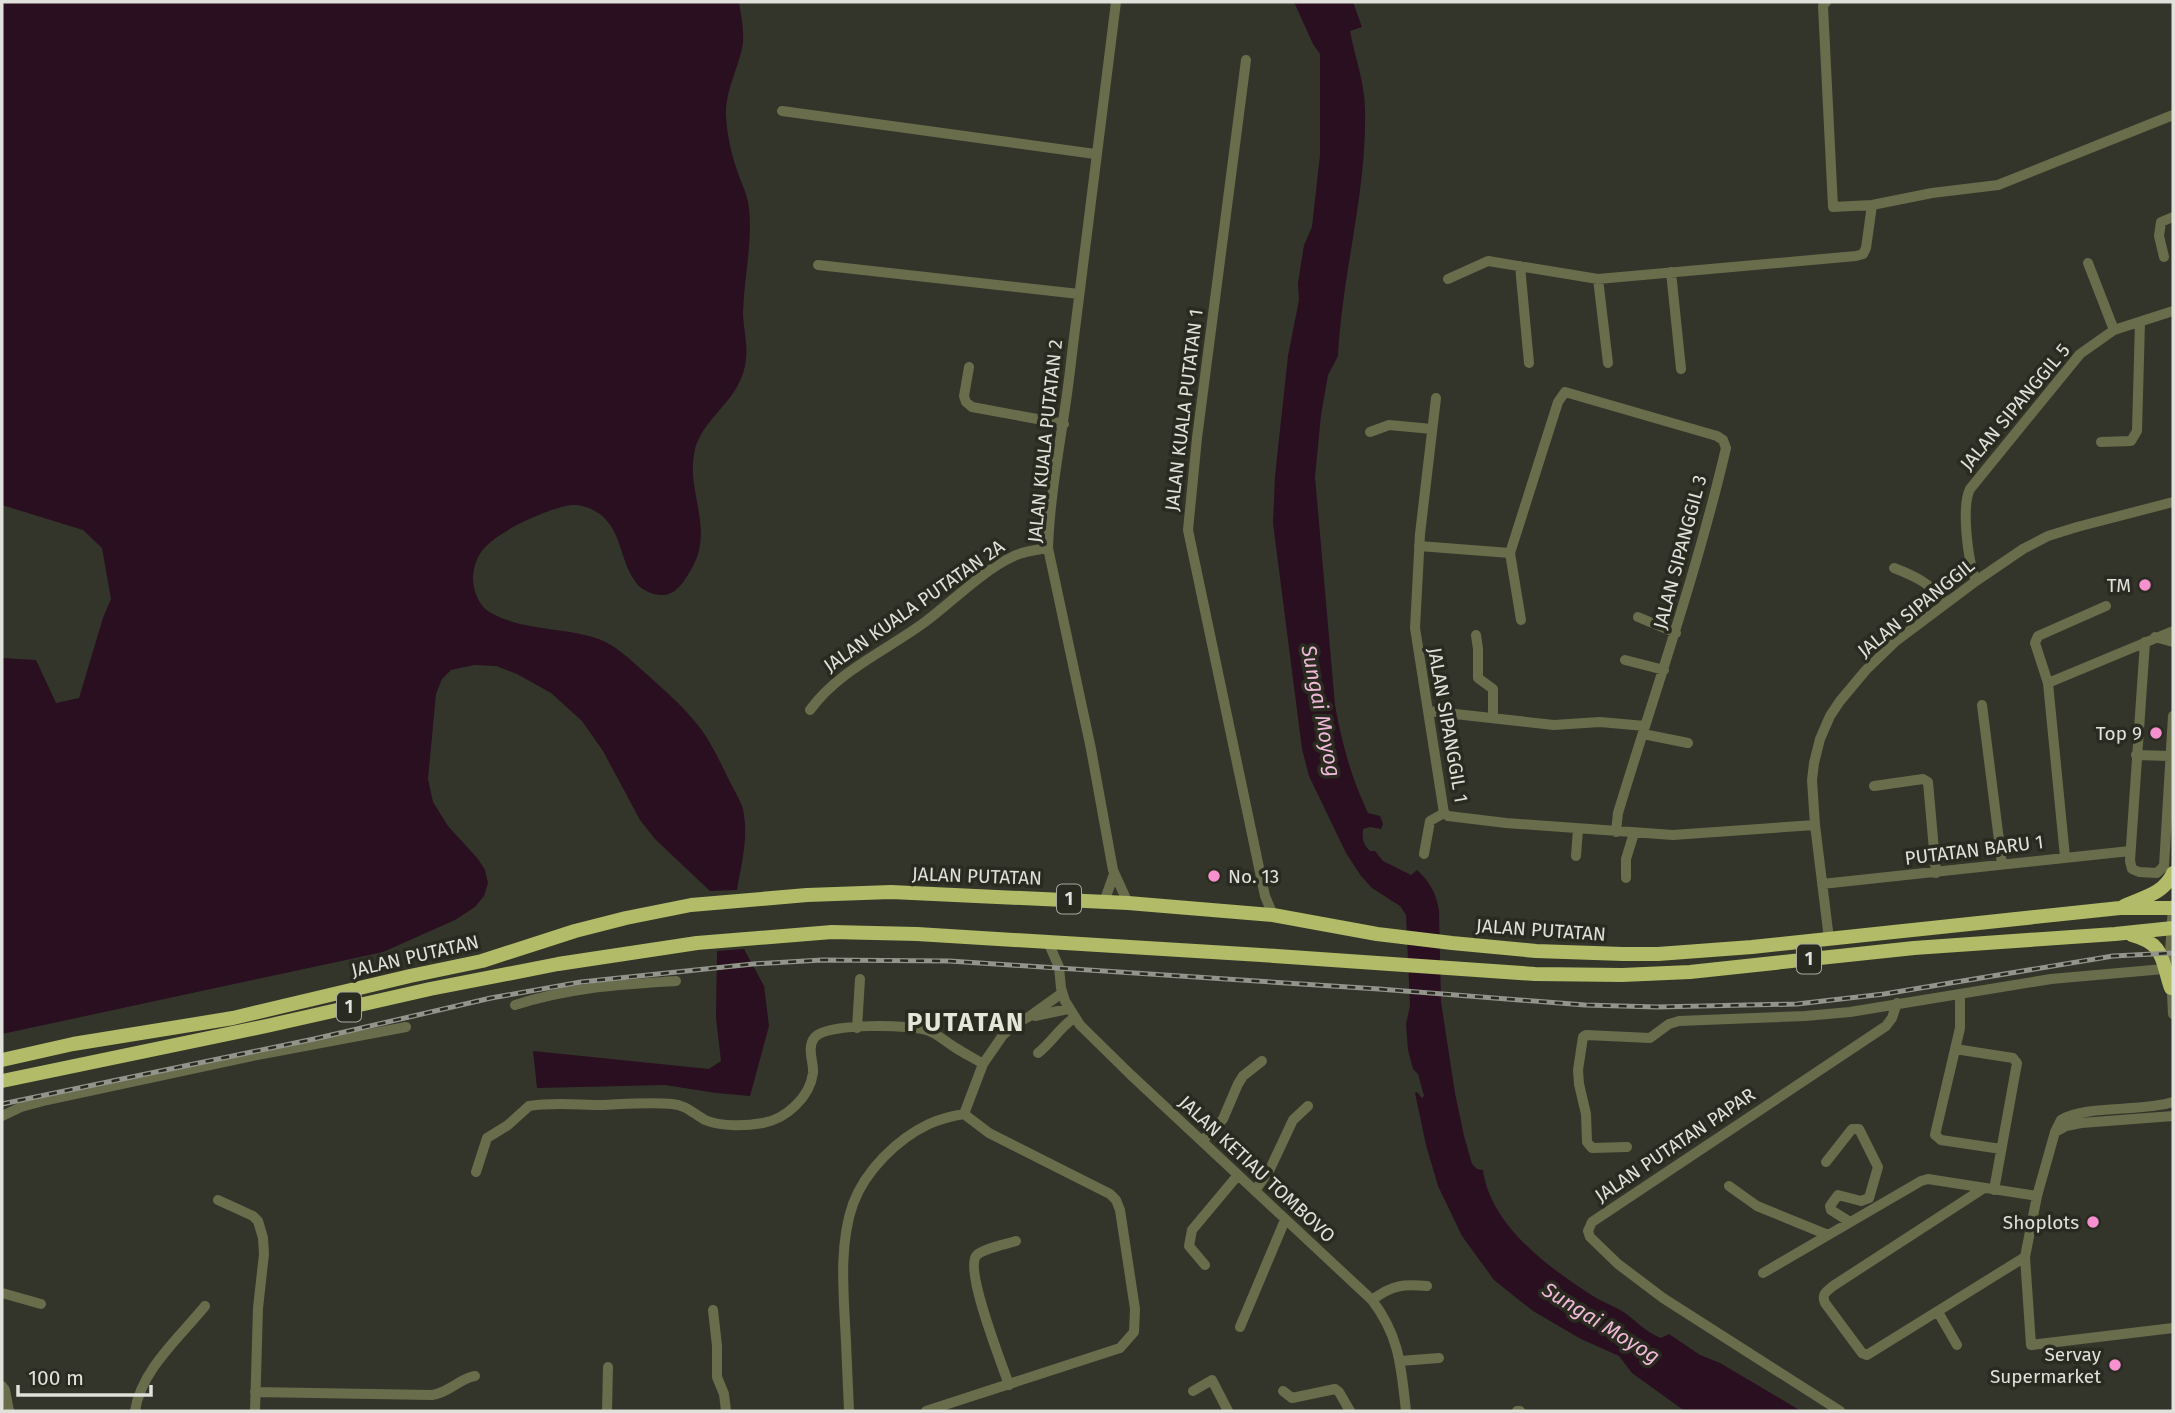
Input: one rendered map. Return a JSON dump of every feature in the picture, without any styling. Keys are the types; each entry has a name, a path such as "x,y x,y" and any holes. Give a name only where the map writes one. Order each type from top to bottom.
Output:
{"highway":[{"path":"2120,908 2162,889 2169,883 2173,873"},
{"name":"JALAN PUTATAN","path":"2,1060 73,1044 233,1018 482,961 602,924 691,905 758,899 872,892 1128,903 1273,915 1377,934 1451,943 1536,951 1658,954 1752,947 2120,908 2173,907"},
{"path":"2038,917 2043,927 2041,938"},
{"name":"JALAN PUTATAN","path":"2,1081 429,989 578,961 697,943 757,938 861,931 1535,974 1658,974 1913,948 2172,928"},
{"path":"2115,934 2133,935 2155,945 2161,953 2171,988"},
{"path":"410,976 418,987 429,989"},
{"path":"233,1018 264,1019 271,1025"}],"street":[{"name":"JALAN KUALA PUTATAN 2","path":"1116,2 1048,548 1091,749 1114,874 1128,903"},
{"path":"1826,2 1822,6 1833,207 1872,205 1932,193 1998,185 2172,116"},
{"name":"JALAN KUALA PUTATAN 1","path":"1246,60 1193,471 1188,530 1266,903 1273,915"},
{"path":"782,111 1096,155"},
{"path":"1448,279 1488,261 1598,279 1856,256 1863,254 1866,247 1872,205"},
{"path":"2164,257 2159,229 2161,222 2173,217"},
{"path":"2088,263 2114,330"},
{"path":"818,265 1079,294"},
{"path":"1520,266 1529,363"},
{"path":"1671,272 1681,369"},
{"path":"1598,279 1608,363"},
{"name":"JALAN SIPANGGIL 5","path":"1976,581 1969,562 1965,502 1970,489 2080,354 2114,330 2173,310"},
{"path":"2101,442 2131,441 2137,430 2140,321"},
{"path":"969,367 964,396 972,407 1064,424"},
{"name":"JALAN SIPANGGIL 3","path":"1510,553 1558,402 1565,392 1723,440 1726,448 1708,523 1618,813 1616,832"},
{"name":"JALAN SIPANGGIL 1","path":"1436,398 1419,546 1415,628 1444,813 1448,816 1578,829 1673,835 1815,825"},
{"path":"1370,432 1389,425 1432,429"},
{"name":"JALAN SIPANGGIL","path":"1829,939 1812,780 1820,739 1830,716 1851,686 1879,657 1947,602 2003,562 2048,536 2173,502"},
{"path":"1419,546 1510,553 1521,620"},
{"name":"JALAN KUALA PUTATAN 2A","path":"810,710 828,689 926,621 996,567 1019,554 1048,548"},
{"path":"1894,568 1930,584 1947,602"},
{"path":"2065,857 2048,683 2035,639 2106,606"},
{"path":"1638,617 1676,633"},
{"path":"2048,683 2173,631"},
{"path":"1476,635 1478,678 1493,690 1493,718"},
{"path":"2150,639 2173,642"},
{"path":"2150,639 2136,755 2130,851 2130,866 2135,871 2157,873 2165,862 2173,716"},
{"path":"1625,660 1664,670"},
{"path":"1982,705 2002,864"},
{"path":"1428,711 1554,725 1600,722 1644,730 1688,743"},
{"path":"2136,755 2170,756"},
{"path":"1874,786 1923,779 1928,782 1936,873"},
{"path":"1424,854 1430,821 1444,813"},
{"path":"1576,856 1578,829"},
{"path":"1626,878 1626,859 1634,833"},
{"name":"PUTATAN BARU 1","path":"1822,884 2130,851"},
{"path":"1104,902 1114,874"},
{"path":"1252,914 1259,903 1263,885"},
{"path":"2173,907 2173,1014"},
{"name":"JALAN KETIAU TOMBOVO","path":"1048,942 1059,967 1062,993 1071,1013 1131,1076 1372,1300 1385,1317 1400,1361 1406,1411"},
{"path":"1059,967 1063,956 1073,944"},
{"name":"JALAN PUTATAN PAPAR","path":"1627,1147 1592,1148 1587,1142 1586,1114 1578,1070 1584,1036 1650,1038 1669,1024 1679,1021 1850,1012 2050,979 2164,969"},
{"path":"857,1028 860,979"},
{"path":"515,1005 583,988 676,981"},
{"path":"964,1114 984,1064 1003,1035 1062,993"},
{"path":"1960,994 1961,1018 1936,1135 1941,1140 2001,1149"},
{"name":"JALAN PUTATAN PAPAR","path":"1840,1411 1663,1298 1618,1264 1590,1237 1588,1231 1592,1222 1886,1026 1897,1003"},
{"path":"1030,1016 1071,1013"},
{"path":"1038,1053 1055,1037 1071,1013"},
{"path":"476,1172 487,1138 508,1125 529,1106 674,1104 717,1124 746,1125 776,1119 797,1103 810,1084 813,1066 811,1046 816,1036 833,1030 895,1026 921,1028 941,1037 984,1064"},
{"path":"2,1116 47,1100 406,1027"},
{"path":"1955,1049 2013,1058 2017,1063 2001,1149 1989,1189 1833,1286 1824,1293 1823,1298 1862,1353 1867,1355 2025,1257"},
{"path":"1202,1141 1223,1119 1243,1076 1262,1061"},
{"path":"2055,1132 2081,1123 2173,1114 2173,1102 2071,1115 2061,1120 2055,1132 2037,1196 2025,1257 2031,1345 2173,1328"},
{"path":"1255,1191 1270,1170 1293,1120 1308,1106"},
{"path":"926,1411 1120,1348 1134,1332 1135,1309 1120,1210 1116,1200 1110,1194 989,1133 964,1114"},
{"path":"849,1411 844,1268 846,1237 853,1202 876,1166 905,1139 929,1124 964,1114"},
{"path":"1826,1161 1855,1128 1859,1129 1878,1167 1869,1198 1865,1201 1838,1195 1830,1206 1831,1210 1850,1222"},
{"path":"1205,1265 1189,1246 1192,1230 1238,1175"},
{"path":"1763,1273 1928,1179 2037,1196"},
{"path":"1729,1186 1756,1206 1828,1236"},
{"path":"218,1200 253,1216 258,1221 263,1238 255,1411"},
{"path":"1240,1327 1285,1220"},
{"path":"1009,1385 982,1304 973,1264 981,1252 1016,1241"},
{"path":"1372,1300 1385,1289 1399,1285 1427,1286"},
{"path":"2,1293 41,1304"},
{"path":"135,1411 141,1387 162,1357 205,1306"},
{"path":"713,1310 717,1377 724,1394 726,1411"},
{"path":"1938,1312 1956,1345"},
{"path":"1400,1361 1439,1358"},
{"path":"607,1411 608,1367"},
{"path":"255,1392 432,1395 442,1394 467,1377 474,1376"},
{"path":"1193,1391 1212,1380 1228,1411"},
{"path":"2,1386 9,1411"},
{"path":"1283,1391 1292,1398 1335,1389 1350,1411"}],"water":[{"path":"2,2 739,2 743,43 728,97 726,116 731,150 750,215 743,312 746,359 737,387 704,430 694,454 694,482 701,539 692,568 671,593 659,595 645,590 636,583 615,534 604,517 595,511 575,505 538,515 496,538 478,557 473,580 478,600 488,611 518,623 586,635 605,642 633,662 691,717 711,745 743,811 745,843 737,890 710,891 655,839 640,820 603,751 582,721 551,693 496,666 474,665 451,670 442,679 436,694 428,779 433,802 448,826 485,870 488,883 484,896 475,907 455,920 383,952 2,1034 2,658 36,660 56,703 79,698 111,599 102,548 83,530 2,505"},
{"name":"Sungai Moyog","path":"1294,2 1353,2 1362,27 1350,31 1365,100 1362,172 1338,356 1328,375 1315,477 1335,705 1344,747 1357,787 1368,813 1380,816 1383,824 1381,829 1363,829 1364,844 1370,851 1375,851 1383,861 1411,875 1417,870 1429,883 1436,898 1439,910 1441,1002 1455,1093 1472,1164 1483,1170 1488,1190 1509,1227 1558,1272 1596,1298 1622,1311 1655,1335 1661,1338 1669,1334 1700,1355 1720,1363 1801,1411 1685,1411 1632,1373 1619,1356 1581,1339 1533,1311 1494,1280 1462,1236 1438,1186 1415,1093 1422,1098 1424,1096 1408,1050 1406,1024 1410,1006 1406,915 1400,906 1372,888 1361,876 1346,853 1309,776 1302,749 1273,523 1275,476 1288,356 1299,300 1298,283 1304,245 1312,227 1320,155 1320,54"},
{"path":"744,949 764,986 769,1026 750,1096 665,1085 537,1088 533,1051 709,1069 721,1061 716,1018 717,951"}],"railway":[{"path":"2,1104 314,1039 491,998 581,982 753,964 822,960 949,961 1585,1005 1657,1007 1797,1004 1884,994 2113,956 2173,953"}],"place":[{"name":"TM","path":"2145,585"},
{"name":"Top 9","path":"2156,733"},
{"name":"No. 13","path":"1214,876"},
{"name":"Shoplots","path":"2093,1222"},
{"name":"Servay Supermarket","path":"2115,1365"}],"district":[{"name":"PUTATAN","path":"966,1022"}]}
